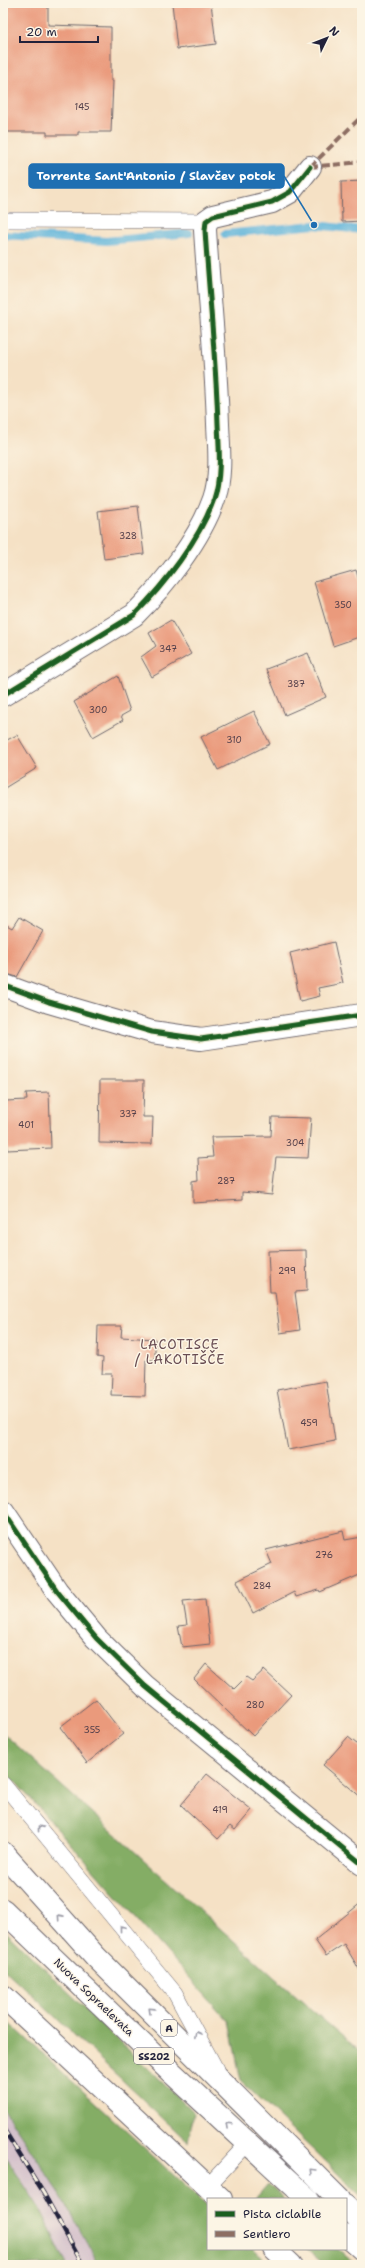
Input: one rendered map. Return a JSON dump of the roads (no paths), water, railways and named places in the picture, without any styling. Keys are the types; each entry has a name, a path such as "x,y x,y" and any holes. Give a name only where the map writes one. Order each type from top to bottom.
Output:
{"main road":[{"path":"3,696 111,631 134,615 149,600 176,566 208,514 214,498 219,468 217,406 204,230 206,221 213,216 272,202 290,192 310,167"},
{"path":"3,985 49,1002 152,1032 201,1039 362,1015"},
{"path":"3,1511 56,1591 96,1638 145,1686 284,1798 362,1864"},
{"name":"A","path":"3,1852 96,1957 222,2080 338,2198"},
{"name":"Nuova Sopraelevata","path":"3,1910 307,2198"},
{"path":"3,1996 214,2193"},
{"path":"347,2207 362,2222"},
{"path":"347,2235 362,2250"},
{"path":"275,2250 291,2265"}],"lane":[{"path":"8,220 206,221"},
{"path":"3,1784 175,1993 222,2080"},
{"path":"214,2193 248,2143"}],"waterway":[{"path":"225,234 314,225 362,230"},
{"path":"3,235 106,241 189,233"}],"railway":[{"path":"3,2128 44,2194 83,2265"}],"place":[{"name":"Torrente Sant'Antonio / Slavčev potok","path":"314,225"}],"district":[{"name":"LACOTISCE / LAKOTIŠČE","path":"180,1352"}]}
